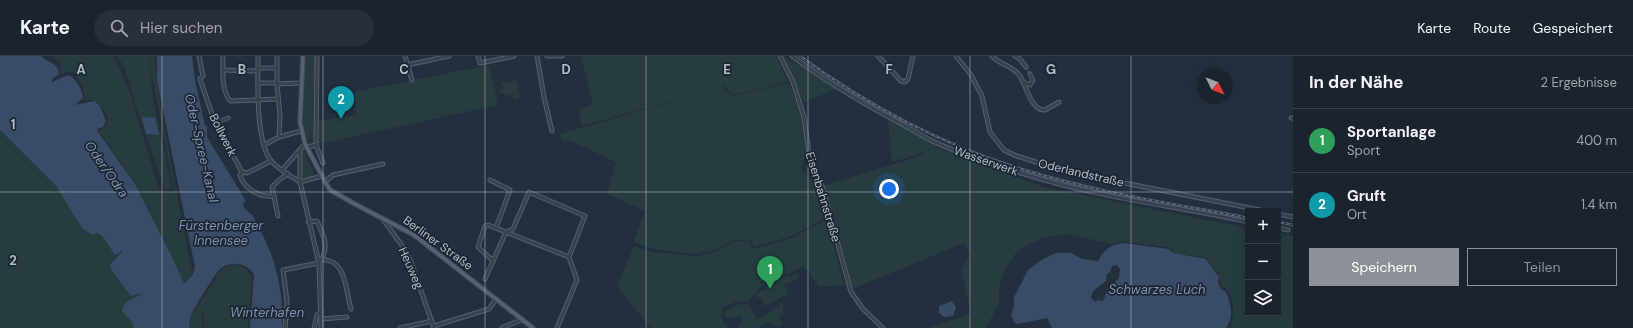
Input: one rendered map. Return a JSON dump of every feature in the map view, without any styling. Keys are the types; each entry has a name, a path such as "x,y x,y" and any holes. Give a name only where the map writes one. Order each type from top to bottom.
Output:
{"main road":[{"name":"Berliner Straße","path":"303,56 301,83 301,131 306,146 330,190 414,235 533,328"}],"street":[{"name":"Bollwerk","path":"199,56 203,76 200,79 215,123 242,172 240,177 246,186 263,196 274,196"},
{"path":"223,56 225,91 230,101 278,99"},
{"path":"258,56 260,129 264,145 271,161 300,182 322,176"},
{"path":"277,56 276,84 280,116 279,137"},
{"path":"317,56 316,145 323,163"},
{"path":"405,56 412,80"},
{"path":"408,65 449,56"},
{"path":"478,56 480,63 496,58 514,56"},
{"path":"537,56 552,131"},
{"path":"548,56 562,56"},
{"name":"Eisenbahnstraße","path":"780,56 793,82 804,117 810,161 822,186 851,292 864,310 883,328"},
{"name":"Wasserwerk","path":"792,56 812,71 867,105 938,143 988,162 1032,177 1073,187 1245,221"},
{"path":"878,56 901,81 905,82 908,79 914,56"},
{"name":"Oderlandstraße","path":"956,56 971,75 982,96 990,132 1004,150 1014,155 1064,171 1250,208"},
{"path":"992,56 999,63 1011,68 1020,75 1028,95 1038,109 1045,110 1059,102"},
{"path":"1016,56 1021,57 1026,67"},
{"path":"223,70 276,68"},
{"path":"1023,82 1030,85 1033,83 1030,74"},
{"path":"258,83 301,83"},
{"path":"215,123 228,118"},
{"path":"264,145 279,137 301,131"},
{"path":"282,170 306,146 316,145"},
{"path":"300,151 300,182 318,261 321,328"},
{"path":"242,172 247,173 271,161"},
{"path":"325,182 333,175 383,164"},
{"path":"278,216 272,187 288,174"},
{"path":"490,180 510,190 496,228"},
{"path":"485,279 506,232 513,229 529,192 585,216 569,258 577,280 557,328"},
{"path":"1281,215 1293,217"},
{"name":"Heuweg","path":"382,218 403,247 411,262 434,327 488,309 496,299"},
{"path":"308,222 317,221 325,240 326,246 322,259"},
{"path":"493,261 478,247 485,226 488,225 569,258"},
{"path":"1281,229 1288,230"},
{"path":"285,328 287,302 283,270 322,259 327,259 338,264 348,291 351,309"},
{"path":"314,328 317,315 321,312"},
{"path":"321,319 347,317"},
{"path":"502,328 522,319"},
{"path":"400,328 432,321"}],"green space":[{"path":"53,56 114,56 131,96 160,193 174,190 151,70 151,56 155,56 155,68 161,108 192,273 185,286 181,285 146,206 123,165 99,132 106,124 107,119 104,111 93,100 84,100 82,85 73,72 66,72 60,76 61,65"},
{"path":"116,56 150,56 152,93 172,187 165,190 134,101 125,67"},
{"path":"305,56 315,56 314,137 309,138 309,144 303,121"},
{"path":"776,56 788,82 733,95 724,86 582,126 579,110 593,104 581,57"},
{"path":"783,56 813,73 837,89 804,102"},
{"path":"489,65 498,105 319,144 318,121 356,115 354,92"},
{"path":"517,80 520,98 514,99 513,94 505,96 503,93 500,93 499,90 503,89 501,82 507,81 508,83"},
{"path":"789,83 801,114 806,153 801,169 819,188 917,157 934,147 1047,188 1245,227 1245,316 1281,316 1281,234 1293,236 1293,328 1231,328 1233,311 1232,299 1227,290 1222,287 1219,275 1207,258 1173,253 1169,247 1123,242 1111,244 1068,234 1042,238 1018,250 1005,269 999,287 999,303 986,328 929,328 971,313 961,269 970,256 964,243 852,289 833,214 792,236 754,247 751,240 735,240 716,250 697,254 658,250 634,242 645,211 607,194 616,162 569,140 562,141 560,134 722,87 732,96"},
{"path":"888,119 937,146 916,155 892,162"},
{"path":"0,130 56,186 82,228 102,236 115,255 124,249 110,265 112,271 134,296 142,293 122,311 132,322 134,328 0,328"},
{"path":"302,150 314,172 311,177 307,178 302,176"},
{"path":"827,219 844,285 819,287 804,266 759,288 748,301 736,301 722,309 721,318 728,328 651,328 617,286 634,246 651,252 699,256 717,251 736,241 750,241 752,249 792,238"},
{"path":"234,264 244,268 252,277 248,328 204,328 203,311 203,328 191,328 190,318 220,271 225,267"},
{"path":"798,273 800,277 784,285 789,294 765,306 760,297 756,298 755,294 765,289 764,287 788,275 789,277"},
{"path":"778,303 782,303 784,312 779,317 783,323 780,327 773,326 768,321 757,328 737,328 743,322 741,316 725,318 726,311 740,304 749,305 757,319 780,307"}],"water":[{"path":"0,56 41,56 57,67 59,74 52,79 52,82 68,75 74,79 82,91 83,98 75,105 94,101 100,106 106,121 103,127 97,129 98,132 135,184 184,284 193,274 195,267 157,80 157,56 192,56 195,80 205,126 207,126 207,137 246,201 243,203 244,207 255,219 272,256 281,292 282,328 250,328 254,275 247,267 233,264 223,267 212,279 191,315 190,328 134,328 132,322 122,311 127,302 142,293 131,296 112,271 110,265 124,249 115,255 102,236 97,233 92,235 82,228 56,186 0,130"},
{"path":"142,117 155,118 159,135 146,134"},
{"name":"Schwarzes Luch","path":"1123,243 1169,249 1173,253 1206,259 1219,277 1218,283 1221,289 1226,292 1231,310 1229,324 1226,328 1052,328 1047,318 1017,324 1014,322 1011,315 1014,306 1014,297 1028,270 1043,259 1056,253 1071,253 1082,259 1098,261 1108,248","holes":["1117,265 1120,269 1119,278 1108,289 1103,301 1098,300 1095,302 1091,298 1093,291 1106,281 1107,274 1110,272 1112,266"]},
{"path":"952,301 956,308 953,316 944,317 939,313 939,306"}],"tunnel":[{"path":"1026,67 1030,74"}],"railway":[{"path":"800,56 827,75 882,109 970,151 1032,172 1085,186 1139,198 1245,217"},
{"path":"1281,223 1293,225"}],"place":[{"name":"Gruft","path":"341,119"},
{"name":"Sportanlage","path":"770,289"}],"water label":[{"name":"Oder-Spree-Kanal","path":"202,148"},
{"name":"Oder/Odra","path":"107,169"},
{"name":"Fürstenberger Innensee","path":"221,232"},
{"name":"Winterhafen","path":"267,312"}]}
